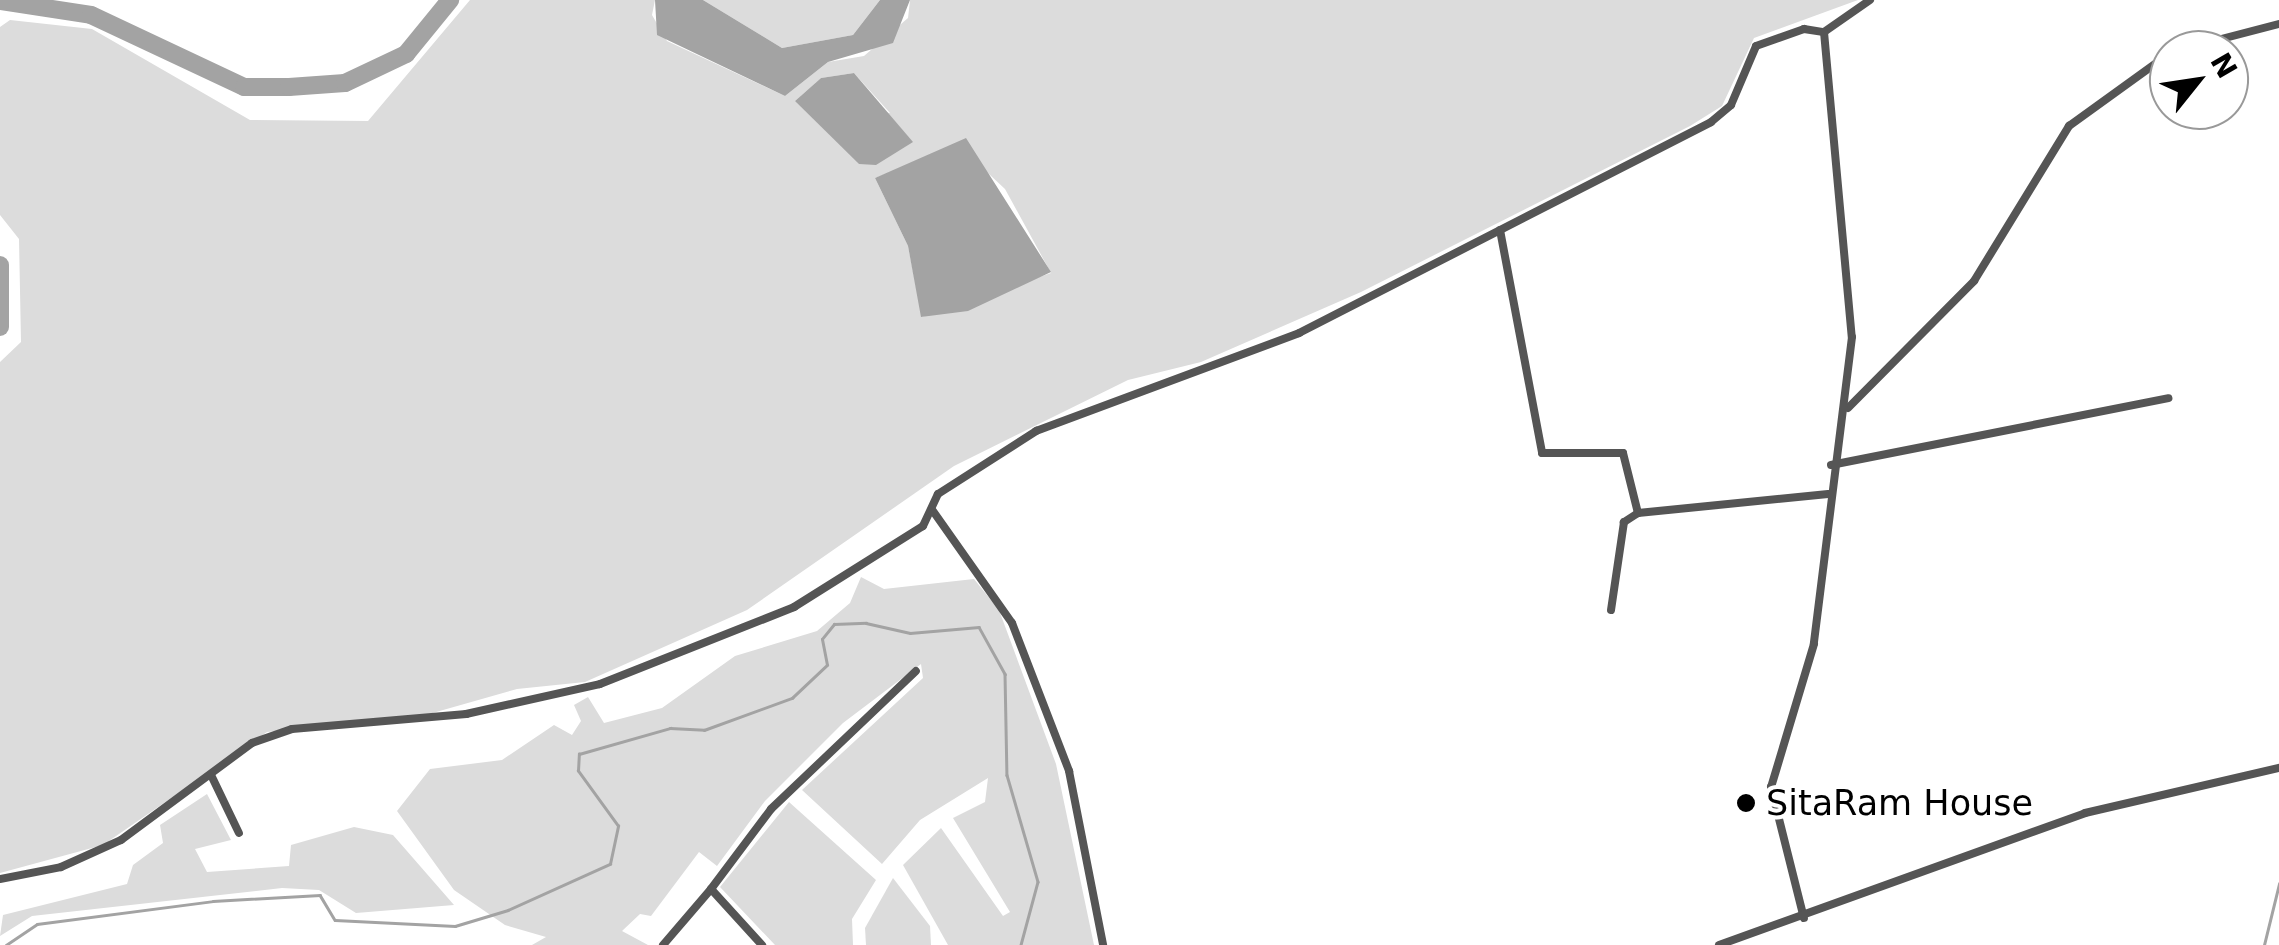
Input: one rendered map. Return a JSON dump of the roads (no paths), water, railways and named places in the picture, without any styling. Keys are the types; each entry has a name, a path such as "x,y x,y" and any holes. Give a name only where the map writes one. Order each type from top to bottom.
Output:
{"street":[{"path":"0,878 62,867 121,840 212,777 252,743 292,729 466,714 600,684 794,607 933,512 938,494 1036,431 1298,333 1711,122 1731,105 1756,46 1778,32 1824,32 1870,0"},
{"path":"2249,32 2279,24"},
{"path":"1804,918 1770,787 1814,644 1831,465 1848,408 1848,232 1824,32"},
{"path":"1848,408 1974,281 2069,126 2149,68"},
{"path":"1500,230 1542,453 1623,453 1638,513"},
{"path":"1831,465 2168,398"},
{"path":"1611,610 1624,522 1638,513 1828,494"},
{"path":"933,512 1012,623 1069,771 1103,945"},
{"path":"663,945 772,809 916,671"},
{"path":"1719,945 1804,918 2085,813 2279,768"},
{"path":"212,777 239,833"},
{"path":"711,889 762,945"}],"waterway":[{"path":"0,1 91,15 244,87 289,87 345,83 406,54 450,0"},
{"path":"0,265 0,327"},
{"path":"6,945 37,924 213,901 320,895 335,920 455,926 508,910 610,864 618,826 578,771 579,754 670,728 704,730 792,698 827,665 822,639 834,624 866,623 910,633 979,627 1005,674 1007,775 1038,882 1021,945"},
{"path":"2264,945 2279,884"}],"place":[{"name":"SitaRam House","path":"1746,803"}]}
